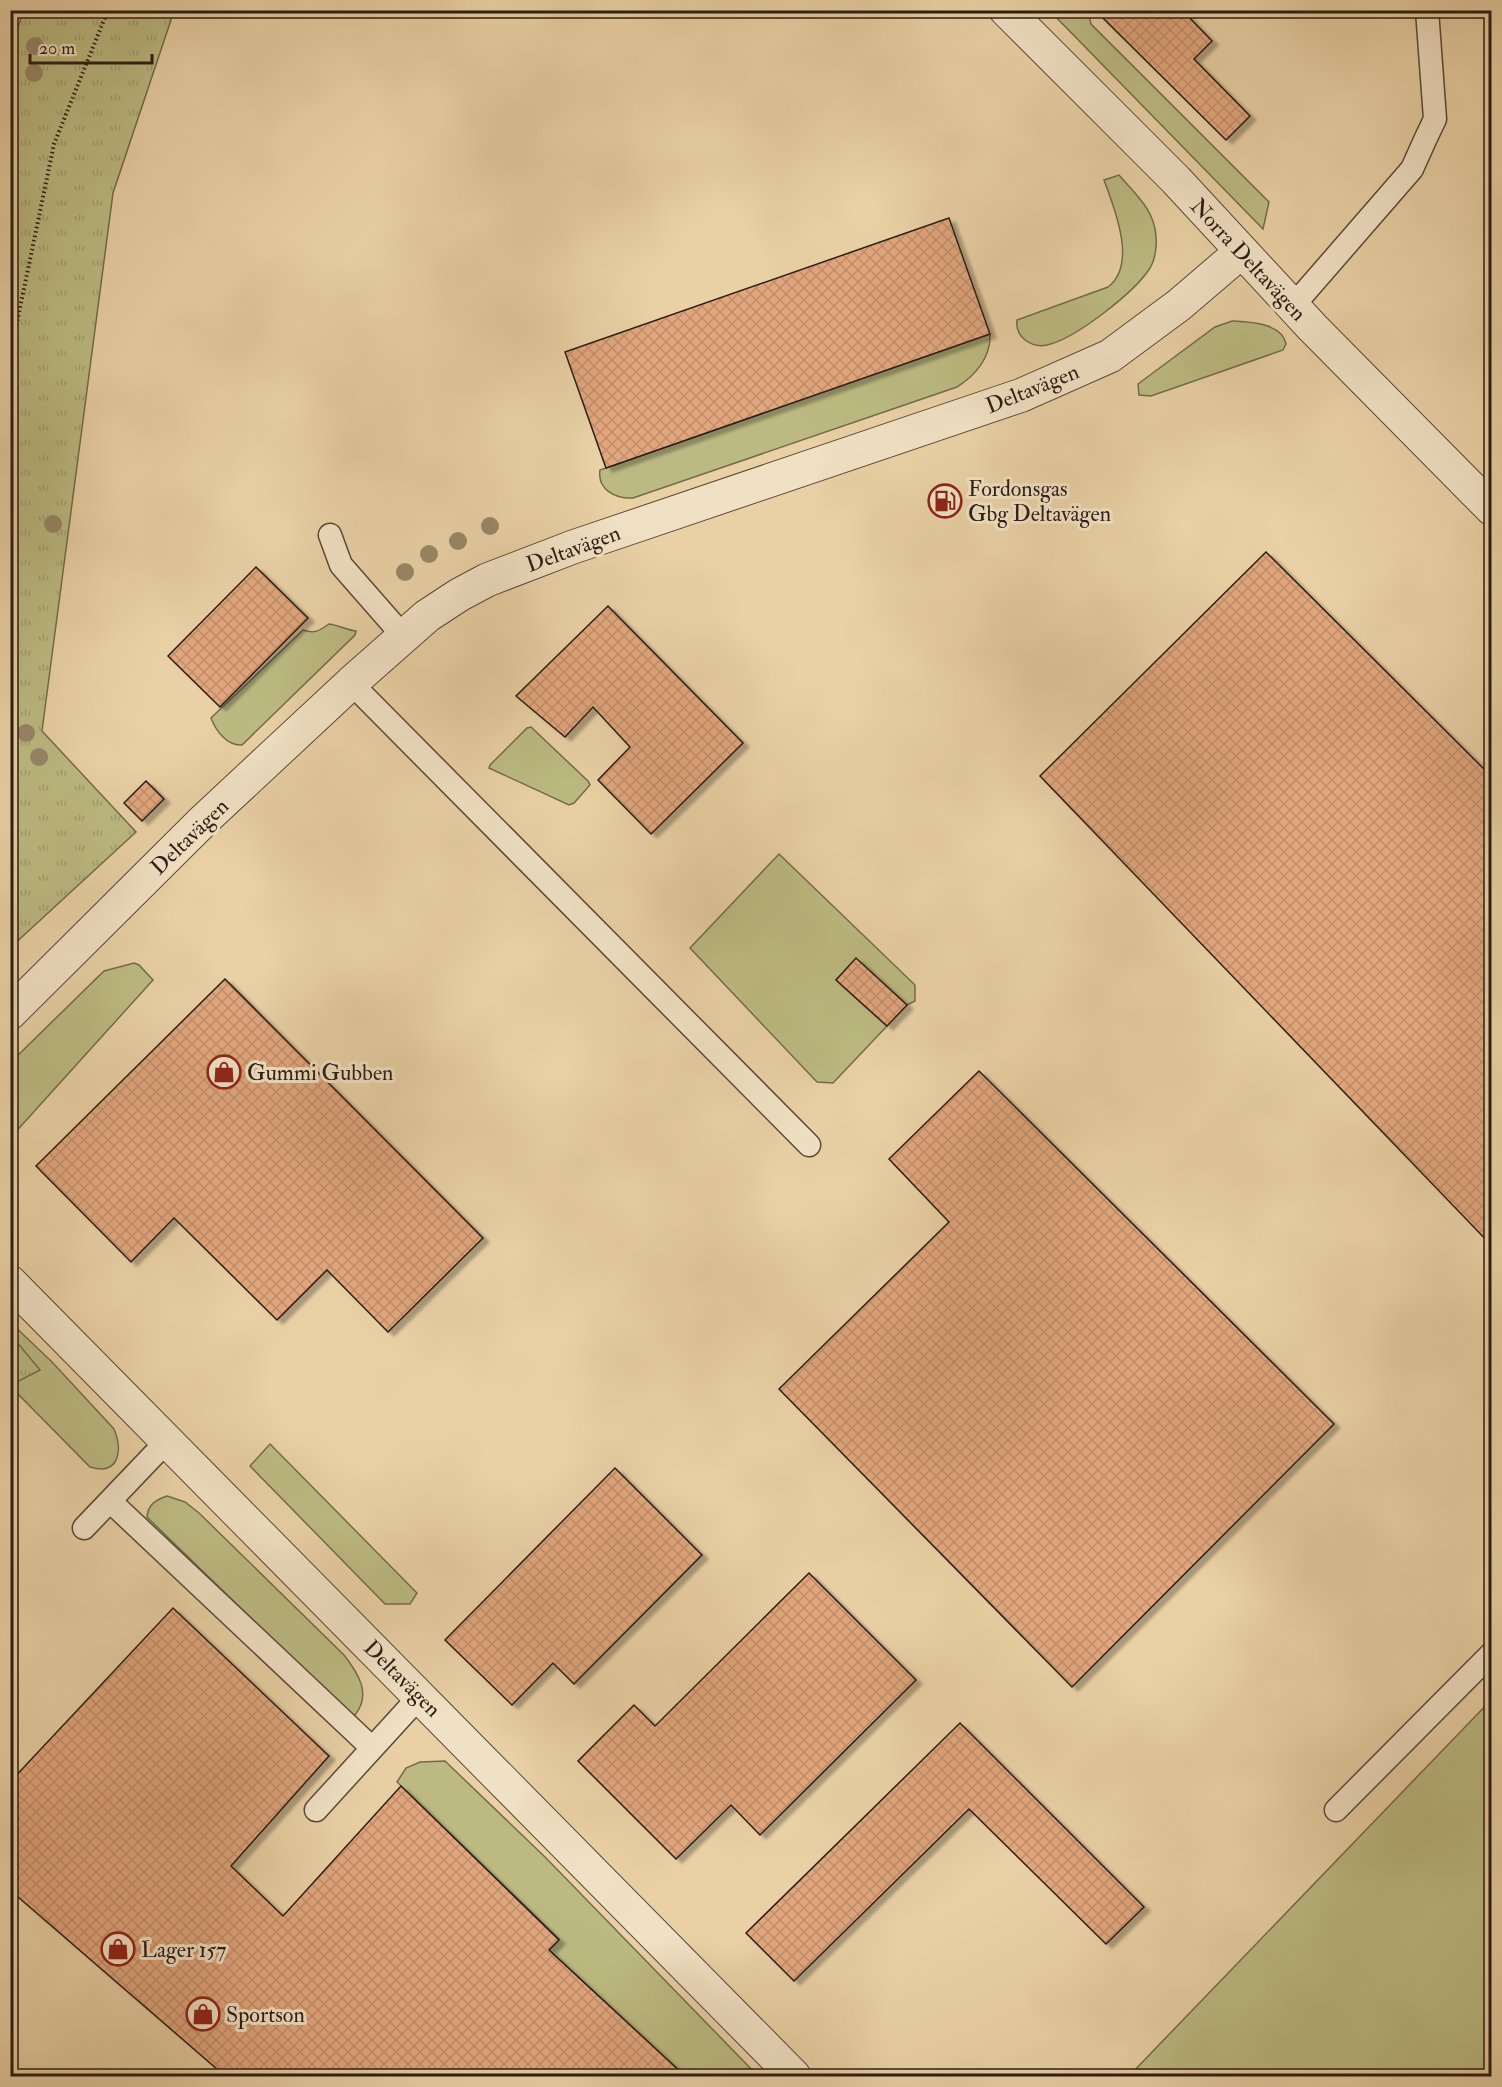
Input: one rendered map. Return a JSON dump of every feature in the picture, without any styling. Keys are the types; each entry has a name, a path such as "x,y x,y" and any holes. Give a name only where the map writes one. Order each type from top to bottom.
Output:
{"street":[{"name":"Norra Deltavägen","path":"1006,10 1176,180 1241,252 1491,509"},
{"name":"Deltavägen","path":"10,1013 204,820 351,683 427,616 459,595 501,574 573,547 1022,395 1110,356 1179,305 1241,252"},
{"name":"Deltavägen","path":"10,1282 794,2076"}],"lane":[{"path":"1293,306 1412,169 1435,119 1427,10"},
{"path":"330,535 341,565 404,637"},
{"path":"351,683 809,1145"},
{"path":"84,1528 168,1440"},
{"path":"110,1501 371,1747"},
{"path":"1336,1810 1491,1653"},
{"path":"316,1810 371,1747 420,1696"}],"path":[{"path":"10,356 54,144 108,10"}],"green space":[{"path":"23,11 174,11 113,193 42,731 136,832 11,947 10,54"},
{"path":"1050,11 1088,11 1091,24 1269,202 1263,229"},
{"path":"1119,175 1143,203 1155,227 1156,241 1152,265 1132,289 1073,334 1047,345 1038,346 1030,343 1020,334 1017,320 1108,287 1117,277 1123,250 1121,235 1104,180"},
{"path":"1232,321 1256,323 1272,328 1283,337 1286,344 1283,350 1151,396 1139,395 1138,384 1215,327"},
{"path":"990,334 988,350 981,365 957,387 633,498 614,495 602,483 600,470"},
{"path":"329,624 356,631 355,635 242,745 232,743 223,737 211,718 303,630 316,631"},
{"path":"531,727 588,781 590,785 574,803 569,805 489,768 527,728"},
{"path":"779,854 915,985 915,1001 907,1005 856,959 836,980 887,1026 833,1083 817,1082 690,948"},
{"path":"134,963 139,965 153,980 11,1137 11,1062 104,971"},
{"path":"10,1322 52,1362 114,1429 118,1453 113,1465 100,1469 90,1467 13,1389 11,1390"},
{"path":"10,1334 40,1370 11,1385 10,1385"},
{"path":"270,1444 417,1593 410,1604 385,1604 250,1466"},
{"path":"167,1496 185,1502 199,1513 344,1655 358,1676 363,1692 360,1707 355,1715 351,1715 147,1517 153,1503"},
{"path":"1491,1700 1491,2076 1129,2076"},
{"path":"445,1761 545,1857 758,2076 685,2076 549,1950 559,1939 397,1782 406,1768 420,1762"}],"building":[{"path":"1101,10 1182,10 1212,41 1194,59 1250,116 1226,140 1103,18"},
{"path":"949,218 990,334 606,468 565,352"},
{"path":"1266,552 1492,777 1492,1246 1040,776"},
{"path":"256,567 308,618 220,707 168,656"},
{"path":"608,606 743,743 651,834 598,780 630,747 593,707 565,737 516,696"},
{"path":"146,781 164,799 142,821 124,803"},
{"path":"856,958 907,1005 887,1026 836,980"},
{"name":"Gummi Gubben","path":"225,979 483,1238 388,1332 327,1270 277,1320 174,1218 131,1262 36,1166"},
{"path":"979,1071 1334,1424 1072,1687 779,1389 949,1222 889,1159"},
{"path":"615,1468 702,1555 574,1684 553,1663 512,1705 445,1640"},
{"path":"809,1573 916,1680 760,1835 731,1805 676,1859 578,1761 634,1705 655,1726"},
{"path":"173,1608 329,1756 231,1866 283,1916 401,1786 559,1940 549,1950 685,2076 225,2076 10,1890 10,1782"},
{"path":"960,1723 1144,1907 1106,1944 969,1809 794,1981 746,1933"}],"place":[{"name":"Fordonsgas Gbg Deltavägen","path":"945,501"},
{"name":"Gummi Gubben","path":"224,1072"},
{"name":"Lager 157","path":"118,1949"},
{"name":"Sportson","path":"203,2014"}]}
